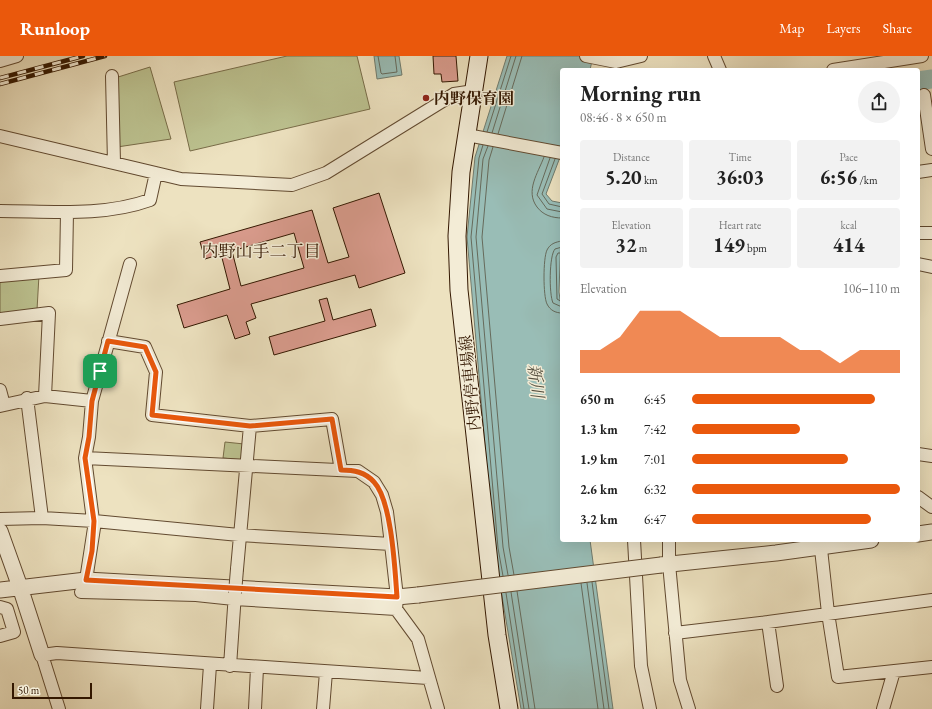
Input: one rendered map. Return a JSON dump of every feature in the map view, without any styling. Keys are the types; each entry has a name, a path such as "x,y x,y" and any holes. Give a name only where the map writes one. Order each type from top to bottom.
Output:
{"main road":[{"name":"内野停車場線","path":"478,56 474,91 460,172 458,204 460,290 497,635 509,709"}],"street":[{"path":"0,61 17,56"},
{"path":"586,56 616,62 641,56"},
{"path":"714,56 719,68"},
{"path":"846,68 922,56"},
{"path":"112,76 114,163"},
{"path":"0,136 181,179 292,184 326,172 454,94 474,91"},
{"path":"925,95 932,149"},
{"path":"467,136 560,153"},
{"path":"920,172 932,170"},
{"path":"0,211 67,212 130,208 150,200 156,173"},
{"path":"0,276 66,270 67,212"},
{"path":"920,233 932,233"},
{"path":"84,586 92,551 94,521 85,458 89,437 92,401 130,264"},
{"path":"920,264 932,267"},
{"path":"0,319 49,313 45,396"},
{"path":"108,341 145,347 156,372 152,415 250,426 332,419 341,470"},
{"path":"0,390 2,405 27,398 45,396 92,401"},
{"path":"27,398 42,518"},
{"path":"230,666 239,535 250,426"},
{"path":"920,454 932,456"},
{"path":"85,458 358,470 374,482 382,495 387,512 392,544 396,603 418,640 438,709"},
{"path":"920,498 932,507"},
{"path":"0,519 42,518 94,521 239,535 392,544"},
{"path":"0,531 20,587 59,709"},
{"path":"920,534 932,532"},
{"path":"634,542 641,666 650,709"},
{"path":"668,542 665,564 680,680 689,709"},
{"path":"84,586 157,593 396,603 418,595 838,542"},
{"path":"821,543 828,613 838,677 932,667"},
{"path":"0,590 20,587 84,586 396,603"},
{"path":"675,633 932,600"},
{"path":"0,607 7,609 14,632 0,636"},
{"path":"768,622 777,686"},
{"path":"42,655 57,653 257,668 428,678"},
{"path":"207,709 210,664"},
{"path":"254,709 257,668"},
{"path":"883,709 894,671"},
{"path":"323,709 326,672"}],"green space":[{"path":"287,56 357,56 370,109 190,151 174,82"},
{"path":"150,67 171,139 117,147 115,78"},
{"path":"39,275 37,310 0,314 0,280"},
{"path":"225,442 244,444 242,460 223,458"}],"water":[{"path":"374,56 399,56 402,75 377,79"},
{"name":"新川","path":"507,56 593,56 590,68 560,68 560,157 546,194 552,201 560,203 560,542 590,542 613,709 521,709 494,549 467,237 475,157"}],"building":[{"path":"433,56 456,56 458,81 442,82 441,74 434,74"},
{"path":"379,193 405,273 359,288 355,275 251,304 256,318 246,322 250,334 235,339 227,315 184,328 177,305 230,289 221,254 205,259 200,242 312,210 328,263 349,257 333,208","holes":["294,233 304,268 241,286 232,251"]},
{"path":"327,298 333,320 371,309 376,326 274,355 269,337 325,321 319,300"}],"waterway":[{"path":"920,81 932,79"}],"railway":[{"path":"0,78 83,56"},
{"path":"0,84 105,56"}],"place":[{"name":"内野保育園","path":"426,98"}],"district":[{"name":"内野山手二丁目","path":"261,251"}],"route":[{"path":"108,341 145,347 156,372 152,415 250,426 332,419 341,470 358,470 374,482 382,495 387,512 392,544 397,597 190,584 86,580 92,551 94,521 85,458 89,437 92,401 100,371 108,341"}]}
